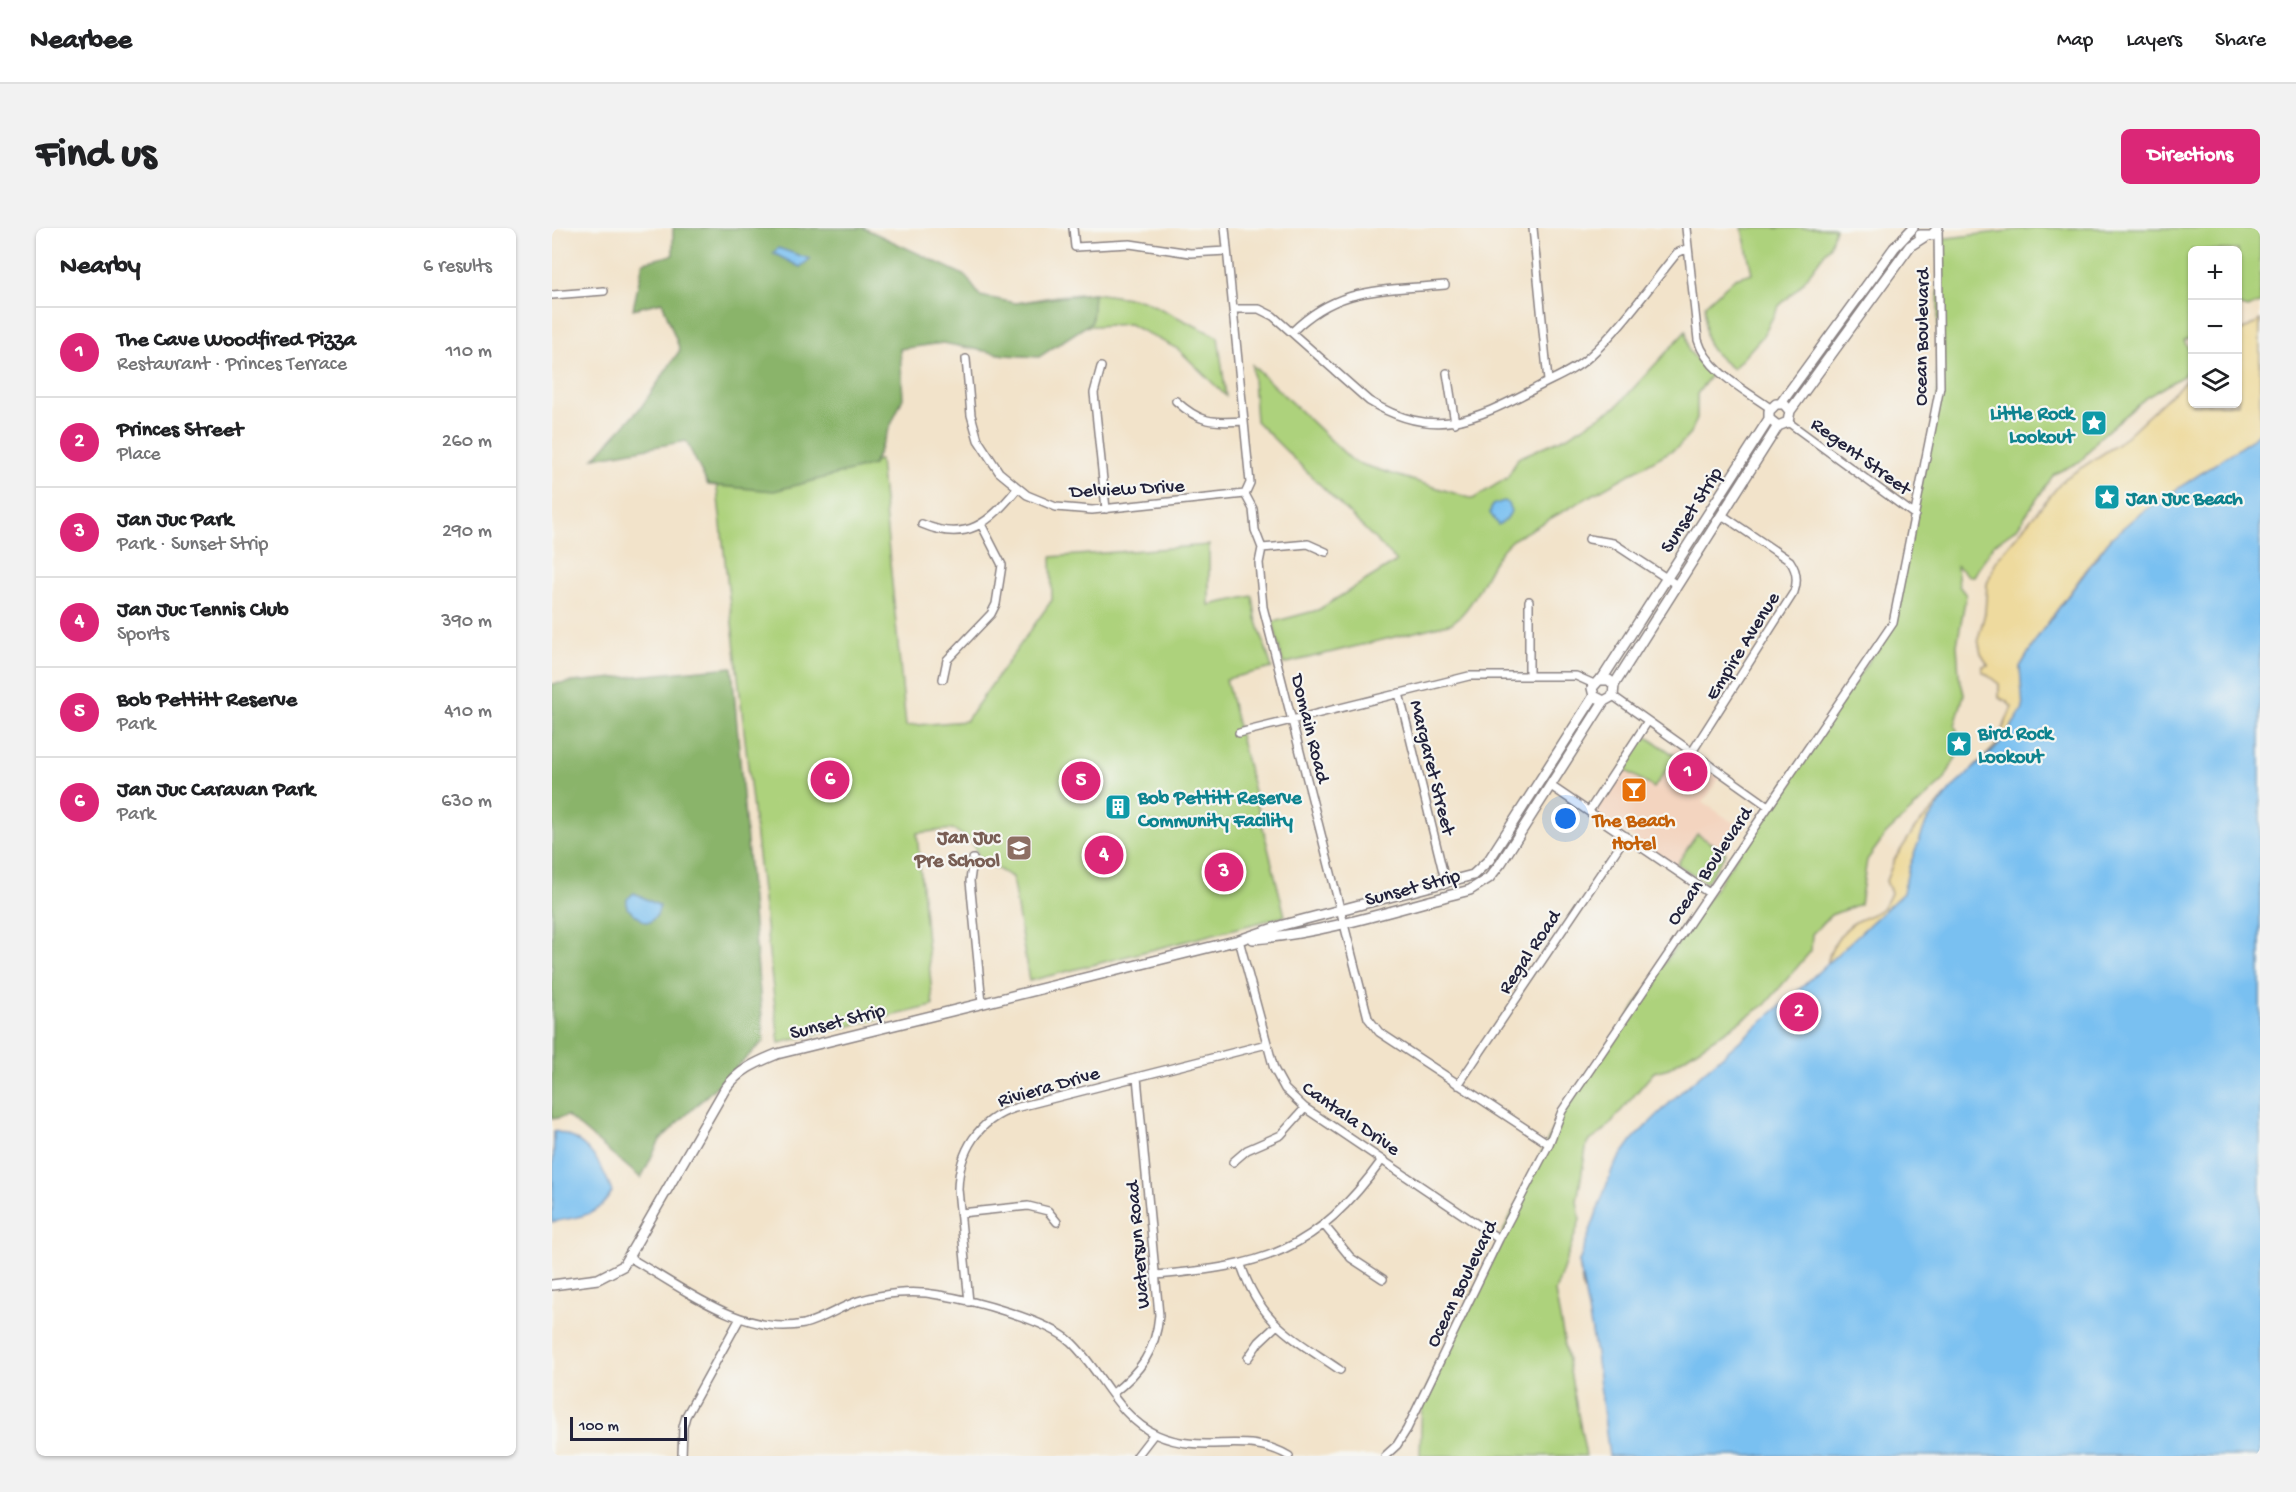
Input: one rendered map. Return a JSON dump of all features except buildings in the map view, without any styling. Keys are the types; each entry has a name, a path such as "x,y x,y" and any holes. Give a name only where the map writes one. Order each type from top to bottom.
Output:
{"street":[{"path":"1073,228 1075,247 1130,244 1190,253 1227,250"},
{"name":"Domain Road","path":"1225,228 1250,483 1245,494 1253,509 1255,530 1262,548 1258,563 1263,607 1371,1023 1379,1032 1549,1144"},
{"path":"1533,228 1548,381"},
{"path":"1686,228 1698,340 1703,354 1713,365 1770,408 1781,403 1894,248 1914,228 1926,236"},
{"path":"1769,419 1778,426 1788,422 1790,411 1910,246 1938,228"},
{"name":"Ocean Boulevard","path":"1385,1456 1407,1429 1499,1239 1549,1144 1562,1111 1890,629 1940,387 1938,228"},
{"name":"Ocean Boulevard","path":"1926,236 1939,256"},
{"path":"1233,309 1250,308 1266,312 1293,332 1369,401 1380,408 1413,421 1455,423 1496,409 1589,358 1677,253 1688,248"},
{"path":"1293,332 1315,311 1345,296 1445,285"},
{"path":"552,296 604,291"},
{"name":"Delview Drive","path":"966,359 971,415 978,440 991,462 1017,489 1056,507 1080,510 1245,494"},
{"path":"1101,367 1094,393 1106,509"},
{"path":"1447,373 1455,423"},
{"path":"1176,401 1190,414 1205,421 1244,421"},
{"path":"1781,403 1790,411"},
{"name":"Sunset Strip","path":"1598,681 1769,419 1770,408"},
{"name":"Regent Street","path":"1788,422 1915,515"},
{"name":"Sunset Strip","path":"1239,940 1279,937 1470,890 1483,883 1495,872 1778,426"},
{"path":"922,524 938,531 954,533 981,524 996,513 1017,489"},
{"name":"Empire Avenue","path":"1692,752 1794,592 1797,581 1796,570 1790,561 1722,515"},
{"path":"943,679 947,660 991,614 996,604 1002,565 981,524"},
{"path":"1589,539 1613,543 1677,585"},
{"path":"1262,548 1308,544 1326,552"},
{"path":"1529,601 1529,676"},
{"path":"1239,733 1469,676 1576,676 1598,681 1609,680 1610,694"},
{"path":"1598,681 1594,696 1610,694 1768,806"},
{"name":"Margaret Street","path":"1399,693 1446,884"},
{"name":"Sunset Strip","path":"552,1285 598,1279 615,1272 630,1258 725,1089 742,1069 777,1054 1239,940 1341,909 1446,884 1473,875 1484,866 1594,696"},
{"path":"1589,811 1648,721"},
{"path":"1551,786 1709,893"},
{"name":"Regal Road","path":"1458,1085 1626,836"},
{"path":"973,859 970,880 981,1003"},
{"name":"Cantala Drive","path":"1239,940 1267,1044 1279,1080 1290,1095 1305,1108 1499,1239"},
{"name":"Riviera Drive","path":"969,1302 959,1179 965,1153 975,1135 996,1115 1015,1108 1267,1044"},
{"name":"Watersun Road","path":"1112,1394 1136,1374 1152,1348 1159,1315 1137,1077"},
{"path":"1233,1162 1247,1150 1281,1135 1305,1108"},
{"path":"1156,1275 1241,1265 1285,1248 1324,1224 1352,1199 1382,1160"},
{"path":"961,1213 1028,1206 1048,1211 1057,1222"},
{"path":"1324,1224 1351,1258 1383,1279"},
{"path":"630,1258 739,1320 775,1326 804,1324 859,1301 908,1293 939,1295 1036,1322 1066,1338 1131,1416 1154,1434 1175,1442 1201,1447 1253,1443 1273,1448 1289,1456"},
{"path":"1241,1265 1255,1299 1276,1326 1341,1370"},
{"path":"682,1456 683,1427 686,1416 739,1320"},
{"path":"1248,1358 1259,1342 1276,1326"},
{"path":"1137,1456 1154,1434"}],"shaded area":[{"path":"1676,746 1721,776 1703,802 1738,826 1720,852 1698,838 1677,867 1592,811 1624,763 1652,782"}],"green space":[{"path":"673,228 864,228 966,276 980,296 1016,303 1094,293 1092,322 1039,357 1005,355 943,343 900,349 903,398 873,465 774,491 708,485 686,441 594,458 642,406 680,350 662,302 633,309 643,262 673,255"},
{"path":"1742,228 1835,228 1830,246 1800,286 1779,306 1762,337 1733,369 1716,354 1708,342 1705,328 1705,305 1735,278 1752,273"},
{"path":"2033,228 2260,228 2260,303 2247,308 2242,306 2242,246 2188,246 2188,339 2184,341 2188,348 2188,369 2183,376 2147,397 2099,438 2081,461 2054,474 2017,528 1993,545 1974,576 1969,576 1957,566 1959,586 1966,595 1957,645 1959,675 1964,694 1955,726 1963,744 1944,780 1886,834 1867,860 1860,904 1831,915 1812,934 1811,951 1765,1005 1669,1068 1654,1072 1604,1131 1587,1143 1577,1201 1580,1220 1555,1292 1586,1456 1420,1456 1422,1398 1554,1127 1890,629 1937,405 1939,239"},
{"path":"1094,293 1143,300 1218,337 1226,396 1178,349 1129,324 1078,327 1011,304 1057,296"},
{"path":"1686,331 1689,351 1711,375 1697,394 1697,419 1690,434 1678,447 1512,540 1495,560 1470,604 1452,623 1283,664 1273,622 1318,610 1397,561 1256,421 1252,365 1354,462 1473,499 1507,478 1518,458 1568,436 1617,406"},
{"path":"880,460 906,726 966,721 1052,600 1051,557 1209,545 1209,605 1253,596 1256,618 1272,668 1226,679 1285,916 1029,981 1012,877 980,859 972,842 953,829 917,833 933,1006 779,1043 716,480"},
{"path":"732,667 764,1041 660,1140 641,1178 567,1116 552,1119 552,684"},
{"path":"1644,735 1676,756 1654,788 1622,768"},
{"path":"1697,834 1726,853 1706,883 1677,864"}],"sand":[{"name":"Jan Juc Beach","path":"2260,320 2260,431 2250,441 2138,515 2111,538 2091,563 2039,635 2020,667 2027,741 1583,1291 1579,1262 1591,1261 1828,971 1827,965 1831,950 1840,936 1857,921 1881,909 1891,893 1886,881 1894,860 1915,828 1996,745 2012,707 1999,698 1999,684 1982,671 1983,666 1988,665 1981,654 1978,639 1985,613 1987,584 1996,561 2064,479 2118,444 2188,379 2188,408 2242,408 2242,331"}],"water":[{"path":"778,248 810,259 800,267 773,253"},
{"path":"2260,431 2260,1456 1609,1456 1596,1354 1579,1262 1613,1167 1633,1139 1683,1090 1801,988 1903,893 1909,867 1926,823 1950,790 1999,745 2023,709 2020,667 2039,635 2111,538 2138,515 2250,441"},
{"path":"1504,501 1511,511 1507,519 1498,525 1490,513 1492,505"},
{"path":"634,893 660,906 657,915 650,922 645,922 627,908 627,899"},
{"path":"554,1131 565,1134 584,1145 598,1162 612,1192 606,1201 594,1211 579,1217 552,1222"}],"place":[{"name":"Little Rock Lookout","path":"2094,423"},
{"name":"Jan Juc Beach","path":"2107,497"},
{"name":"Bird Rock Lookout","path":"1959,744"},
{"name":"The Cave Woodfired Pizza","path":"1688,772"},
{"name":"Jan Juc Caravan Park","path":"830,780"},
{"name":"Bob Pettitt Reserve","path":"1081,781"},
{"name":"The Beach Hotel","path":"1634,790"},
{"name":"Bob Pettitt Reserve Community Facility","path":"1118,807"},
{"name":"Jan Juc Pre School","path":"1019,848"},
{"name":"Jan Juc Tennis Club","path":"1104,855"},
{"name":"Jan Juc Park","path":"1224,872"},
{"name":"Princes Street","path":"1799,1012"}]}
